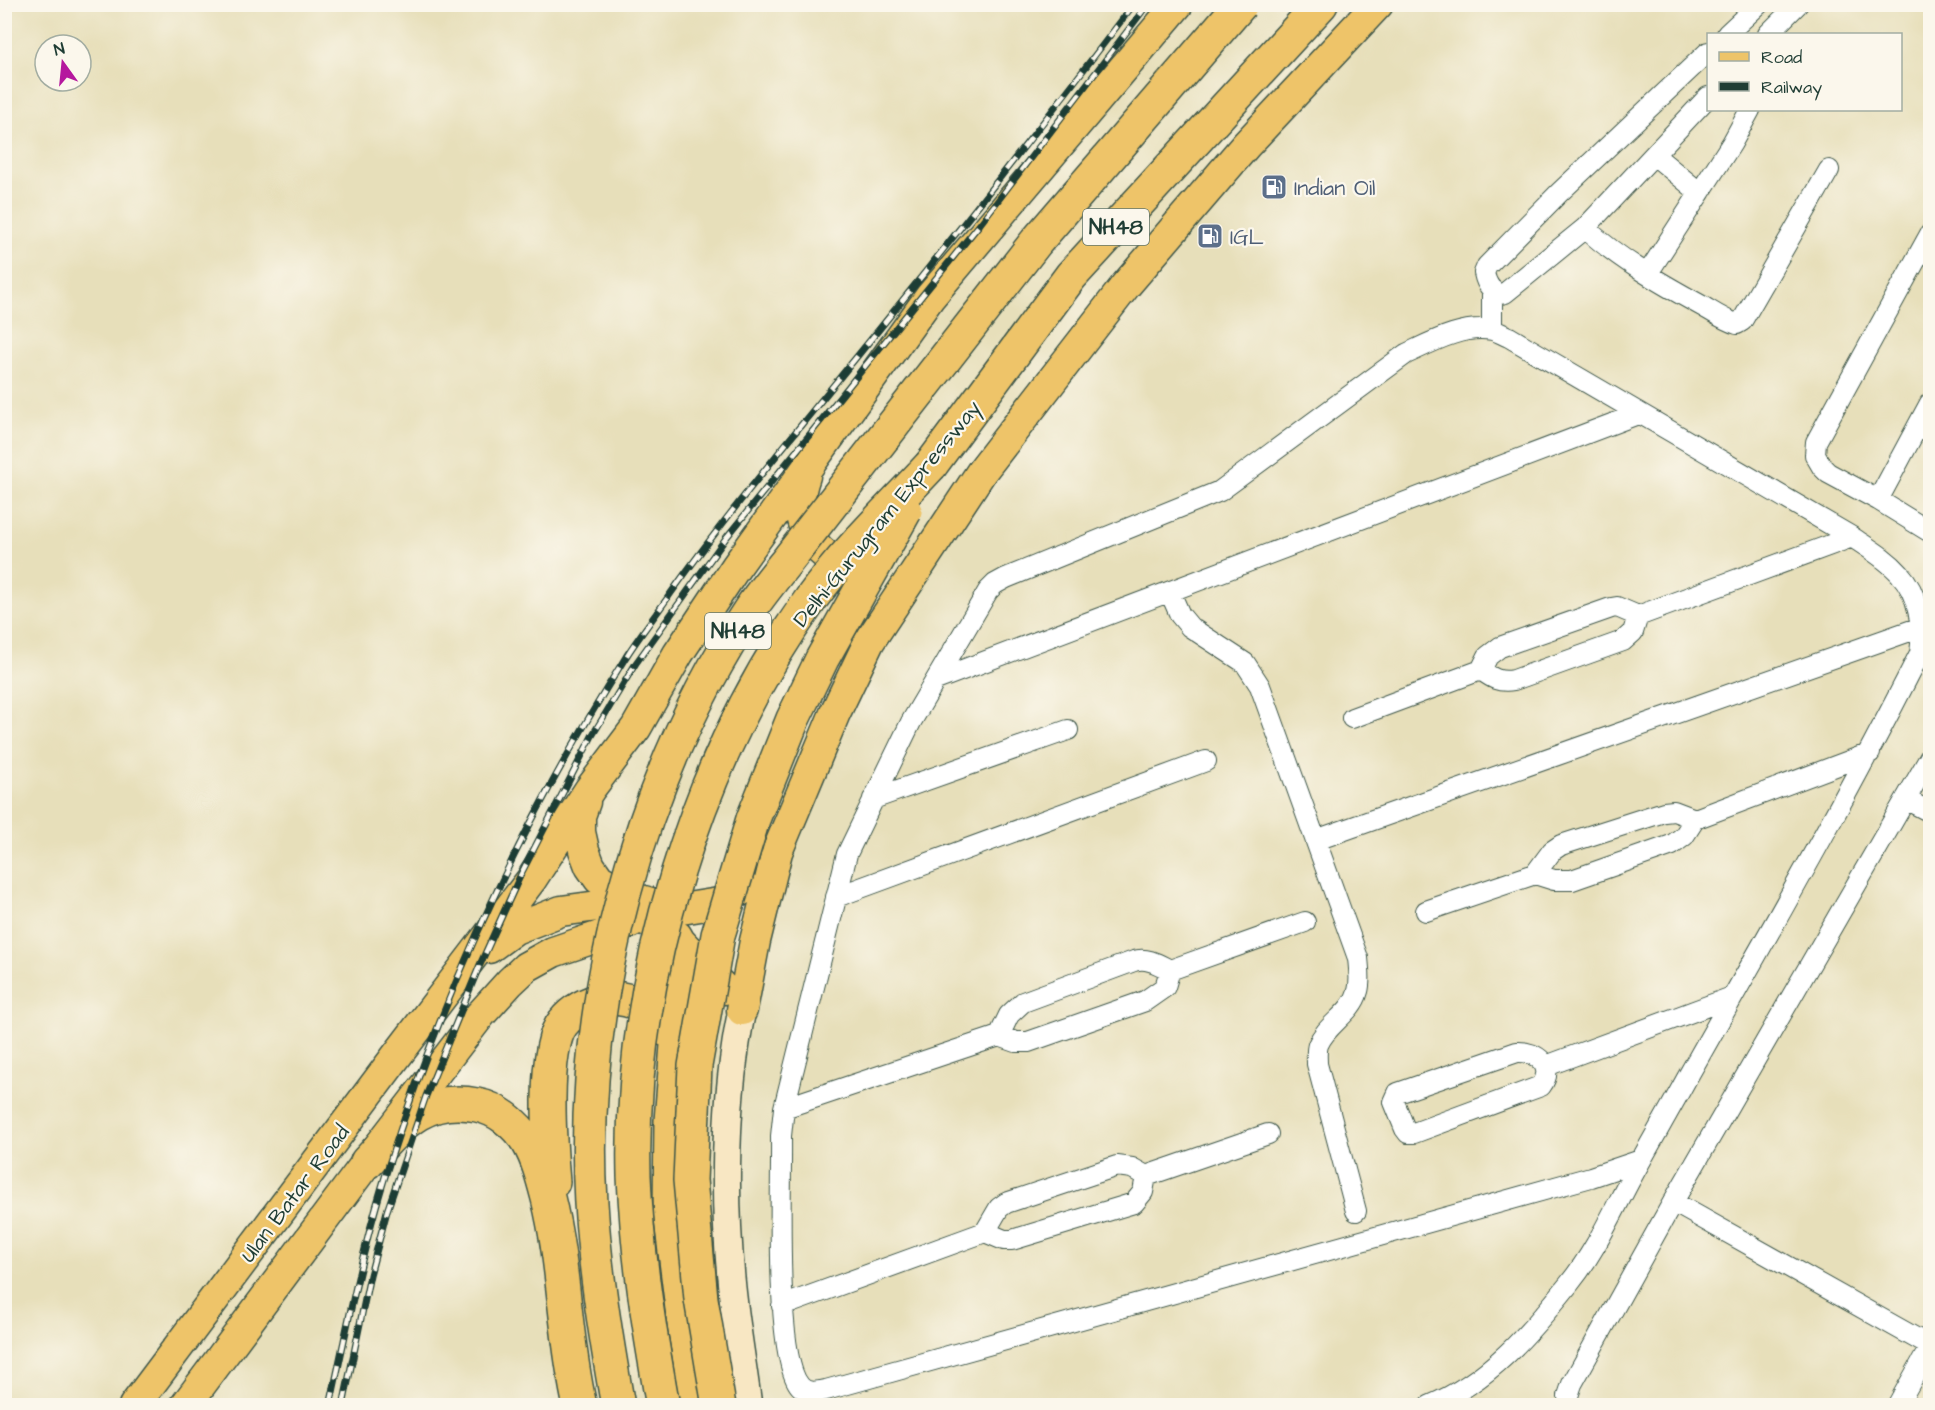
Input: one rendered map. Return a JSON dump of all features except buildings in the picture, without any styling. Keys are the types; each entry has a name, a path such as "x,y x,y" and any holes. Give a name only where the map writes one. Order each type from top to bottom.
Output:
{"highway":[{"name":"Delhi-Gurugram Expressway","path":"618,1406 594,1248 590,1159 592,1081 597,1026 618,920 649,811 673,753 730,644 752,608 787,561 1036,242 1241,4"},
{"name":"Delhi-Gurugram Expressway","path":"663,1406 644,1294 636,1224 634,1173 640,1054 650,991 667,912 686,848 711,782 737,725 772,660 811,600 843,560 931,465 1071,276 1321,4"},
{"path":"719,1406 701,1299 690,1180 695,1066 718,935 753,819 793,719 822,659 931,465"},
{"path":"676,937 679,1020 671,1121 670,1211 684,1325 698,1406"},
{"path":"580,1406 573,1379 556,1231 550,1150 551,1054 555,1038 562,1023 577,1010 594,1001 613,998 631,1000 644,1007 664,1029 674,1073"},
{"path":"367,1162 394,1133 418,1113 432,1106 450,1103 489,1107 503,1116 527,1141 537,1159 556,1231"}],"main road":[{"path":"455,981 531,880 590,789 636,728 678,654 736,567 930,297 1178,4"},
{"path":"748,1406 732,1287 728,1207 728,1120 742,1010 754,941 777,852 835,712 869,642 982,471 1126,285 1246,145 1378,4"},
{"path":"808,467 800,489 801,520 810,539 825,554 860,570 878,571 895,570 911,565 928,554"},
{"path":"590,789 580,816 584,850 590,866 599,879 630,897 675,910 719,903 747,887 765,870 777,852"},
{"path":"455,981 487,949 515,929 541,917 581,907 605,905 626,909 676,937 742,1010"},
{"name":"Ulan Batar Road","path":"185,1406 367,1162 481,1014 510,982 526,967 552,952 603,935 642,917"},
{"name":"Ulan Batar Road","path":"134,1406 455,981"}],"street":[{"path":"1728,33 1757,6 1774,28 1798,4"},
{"path":"1707,53 1559,193 1487,266 1485,278 1492,289 1500,294 1505,293 1585,228 1707,98"},
{"path":"1648,273 1732,143 1749,111"},
{"path":"1654,155 1700,192"},
{"path":"1585,228 1603,245 1648,273 1734,324 1739,323 1829,170"},
{"path":"1930,234 1816,442 1814,450 1818,462 1828,473 1930,532"},
{"path":"1492,289 1492,330"},
{"path":"1429,1406 1463,1388 1498,1364 1570,1283 1596,1246 1641,1160 1870,753 1920,653 1923,616 1902,575 1886,560 1852,537 1509,337 1492,330 1468,330 1432,342 1406,354 1220,491 995,584 981,600 911,722 847,854 784,1108 781,1136 782,1306 791,1365 801,1388 808,1392 816,1392 1580,1180 1641,1160"},
{"path":"1878,500 1930,403"},
{"path":"936,680 1638,414"},
{"path":"1352,718 1481,670 1488,656 1500,647 1611,608 1617,607 1638,616 1852,537"},
{"path":"1170,592 1180,615 1190,627 1245,663 1260,686 1358,958 1360,980 1358,993 1351,1006 1319,1042 1317,1050 1317,1064 1356,1211"},
{"path":"1481,670 1497,681 1514,680 1623,641 1634,632 1638,616"},
{"path":"1316,840 1923,616"},
{"path":"873,800 1068,730"},
{"path":"1535,874 1554,880 1572,880 1672,845 1684,836 1695,819 1870,753"},
{"path":"1569,1406 1568,1396 1572,1384 1673,1202 1930,757"},
{"path":"836,897 1206,761"},
{"path":"1907,800 1930,812"},
{"path":"1426,911 1535,874 1552,850 1561,845 1664,812 1674,811 1695,819"},
{"path":"999,1036 1009,1015 1023,1002 1141,959 1170,970 1305,922"},
{"path":"784,1108 999,1036 1016,1042 1028,1042 1145,1001 1165,987 1170,970"},
{"path":"1546,1066 1732,998"},
{"path":"1517,1053 1533,1054 1546,1066 1546,1075 1541,1086 1414,1133 1408,1133 1405,1129 1394,1102 1396,1095 1404,1090 1517,1053"},
{"path":"782,1306 985,1232 999,1208 1006,1203 1117,1166 1124,1165 1146,1176 1268,1134"},
{"path":"985,1232 1005,1240 1012,1240 1134,1203 1143,1192 1146,1176"},
{"path":"1673,1202 1930,1346 1897,1406"}],"railway":[{"path":"330,1406 357,1281 381,1189 437,1028 463,965 522,840 588,719 635,643 693,562 964,224 1134,4"},
{"path":"343,1406 370,1275 387,1211 426,1096 479,967 521,874 592,736 636,663 726,538 980,224 1148,4"}],"place":[{"name":"Indian Oil","path":"1274,187"},
{"name":"IGL","path":"1210,236"}]}
